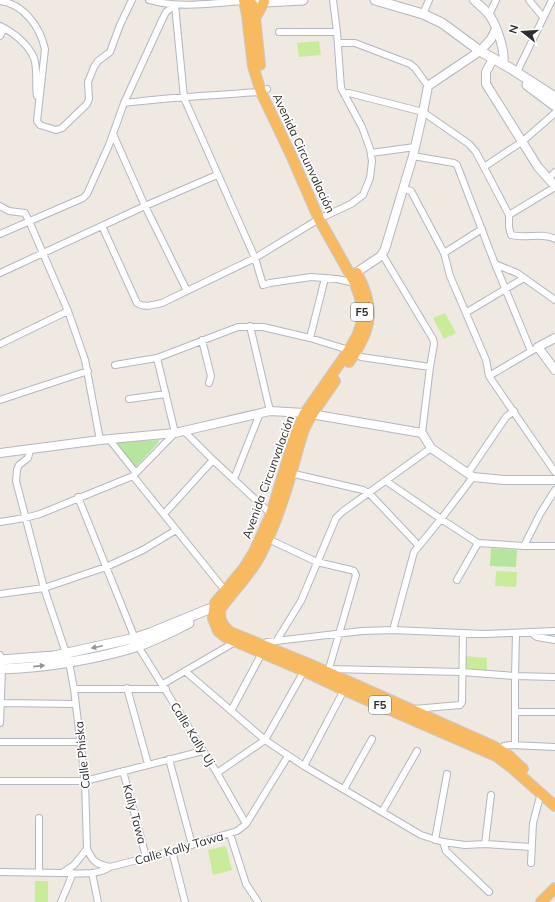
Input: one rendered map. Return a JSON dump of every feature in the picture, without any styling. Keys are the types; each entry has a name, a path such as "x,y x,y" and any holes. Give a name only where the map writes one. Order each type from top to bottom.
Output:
{"highway":[{"name":"Avenida Circunvalación","path":"248,1 255,18 264,91"},
{"name":"Avenida Circunvalación","path":"217,610 219,598 227,594 253,568 265,537 271,514 300,441 308,414 367,330 369,314 368,298 365,288 354,277 322,218 253,66 248,1"},
{"path":"255,18 264,2"},
{"name":"Avenida Circunvalación","path":"265,537 278,517 288,472"},
{"name":"F5","path":"217,610 221,622 225,628 236,638 344,690 413,713"},
{"name":"F5","path":"261,650 329,671 413,713 498,753 508,756 555,798"},
{"name":"F5","path":"498,753 512,768 555,806"},
{"path":"541,902 555,888"},
{"path":"551,902 555,898"}],"main road":[{"path":"248,1 264,2 303,0"},
{"path":"375,0 423,14 442,23 480,51 517,72 555,97"},
{"path":"503,64 507,70 555,106"},
{"path":"1,663 67,658 137,642 150,634 217,610"}],"street":[{"path":"0,1 22,10 42,38 45,49 37,121 40,125 56,130 62,128 87,104 89,99 88,82 91,74 98,61 110,52 120,25 132,0"},
{"path":"149,0 158,3 175,5 248,1"},
{"path":"102,226 137,303 141,306 146,306 162,304 255,258 322,218 352,204 362,195 367,187 372,170 371,153 362,127 341,88 337,32 332,0"},
{"path":"423,14 429,0"},
{"path":"474,0 489,15 496,29 504,57 503,64"},
{"path":"489,15 496,0"},
{"path":"530,0 543,17"},
{"path":"517,72 552,0"},
{"path":"175,5 184,98 255,258 263,285 311,277 336,279 354,277 382,254 385,249 404,189 413,156 428,86 415,68 410,64 355,43 338,43"},
{"path":"0,234 83,198 87,194 113,134 124,103 163,18 166,12 175,5"},
{"path":"0,36 2,27 10,31 26,46 34,59 38,106"},
{"path":"428,86 480,51 491,39 496,29"},
{"path":"280,32 337,32"},
{"path":"493,59 486,72 486,84 538,167 555,187 509,215"},
{"path":"124,103 157,98 184,98 264,91"},
{"path":"344,94 349,93 423,112 469,144 476,152 509,215 508,227 511,235 519,238 543,236 553,237 555,239"},
{"path":"484,167 523,141 555,113"},
{"path":"113,134 145,206 187,291"},
{"path":"371,153 415,147"},
{"path":"413,156 457,165 506,290 535,349 555,370"},
{"path":"548,179 555,172"},
{"path":"0,273 42,252 217,175"},
{"path":"404,189 411,191 444,253 450,276 467,312 486,360 489,376 555,472"},
{"path":"0,206 9,211 25,213 30,221 68,311 88,371 100,440"},
{"path":"444,253 482,229"},
{"path":"382,254 432,335 434,344 422,433 431,448 470,475 504,480 555,480"},
{"path":"495,264 505,267 524,278 555,300"},
{"path":"310,338 325,278"},
{"path":"467,312 524,278"},
{"path":"0,344 68,311"},
{"path":"115,365 157,358 238,327 250,326 263,327 310,338 352,352 361,357 430,367"},
{"path":"250,326 270,410"},
{"path":"489,376 555,338"},
{"path":"202,340 211,376 209,383"},
{"path":"157,358 175,433"},
{"path":"0,400 88,371"},
{"path":"129,399 166,394"},
{"path":"0,452 30,450 100,440 175,433 270,410 308,414 422,433"},
{"path":"393,630 414,552 441,519 506,417 514,411"},
{"path":"234,479 260,413"},
{"path":"184,431 271,514"},
{"path":"0,522 40,514 135,474 175,433"},
{"path":"109,439 176,530 227,594"},
{"path":"277,640 300,601 336,518 342,512 431,448"},
{"name":"Calle Phiska","path":"30,450 28,458 19,465 16,470 16,481 44,588 67,658 74,689 85,781 87,849"},
{"path":"164,514 213,460"},
{"path":"288,472 363,490 369,493 419,546"},
{"path":"386,481 478,543 553,546 555,540"},
{"path":"524,546 540,514 555,490"},
{"name":"Calle Kally Uj","path":"78,497 137,642 217,772 246,824"},
{"path":"0,594 44,588 106,567 143,550 176,530"},
{"path":"265,537 317,562 351,570 354,571 356,575 338,634 329,671 462,672 555,677"},
{"path":"457,580 478,543"},
{"path":"231,711 261,650 267,642 362,631 393,630 484,634 555,631"},
{"path":"530,632 537,637 555,640"},
{"path":"413,713 458,706 462,702 463,633"},
{"path":"516,633 516,745"},
{"path":"74,689 164,686 236,638"},
{"path":"0,723 1,663"},
{"path":"185,671 265,740 288,756 421,835 443,842 465,845 484,844 531,848"},
{"path":"217,772 265,740 304,671"},
{"path":"127,688 148,764"},
{"path":"304,766 344,690"},
{"path":"1,703 76,704"},
{"path":"515,712 555,712"},
{"path":"344,789 372,739"},
{"path":"0,742 81,742"},
{"path":"498,753 506,745 555,747"},
{"path":"0,781 85,781 203,751"},
{"path":"382,812 417,751"},
{"path":"246,824 288,756"},
{"path":"169,759 192,845"},
{"name":"Kally Tawa","path":"123,771 146,857"},
{"path":"435,840 447,774"},
{"path":"531,863 533,823 541,793"},
{"path":"484,844 491,795"},
{"path":"39,818 39,872"},
{"name":"Calle Kally Tawa","path":"0,872 92,873 104,871 110,867 230,834 246,824"},
{"path":"230,834 246,884 258,902"},
{"path":"443,842 446,851 489,892"},
{"path":"62,872 74,865 87,849 91,859 99,864 110,867"},
{"path":"172,851 185,902"},
{"path":"61,902 73,873"},
{"path":"92,873 98,902"}],"green space":[{"path":"319,41 321,55 299,57 297,43"},
{"path":"445,313 456,333 444,339 433,318"},
{"path":"159,440 135,468 117,445 118,442"},
{"path":"491,548 517,550 516,567 490,566"},
{"path":"496,571 517,572 516,587 495,586"},
{"path":"465,656 487,658 487,670 465,669"},
{"path":"226,846 232,870 213,875 208,850"},
{"path":"35,881 48,881 48,902 35,902"}]}
